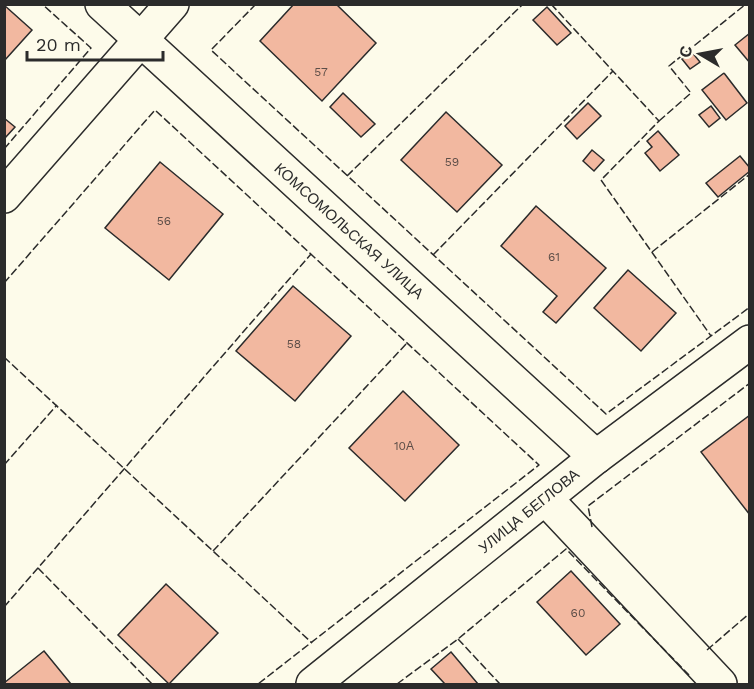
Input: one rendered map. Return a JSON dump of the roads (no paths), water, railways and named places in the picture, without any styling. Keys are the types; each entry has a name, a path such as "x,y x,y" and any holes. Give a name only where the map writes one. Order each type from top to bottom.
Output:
{"street":[{"name":"КОМСОМОЛЬСКАЯ УЛИЦА","path":"102,4 596,457"},
{"path":"4,196 172,4"},
{"name":"УЛИЦА БЕГЛОВА","path":"314,684 596,457 750,342"},
{"path":"545,498 720,684"}]}
